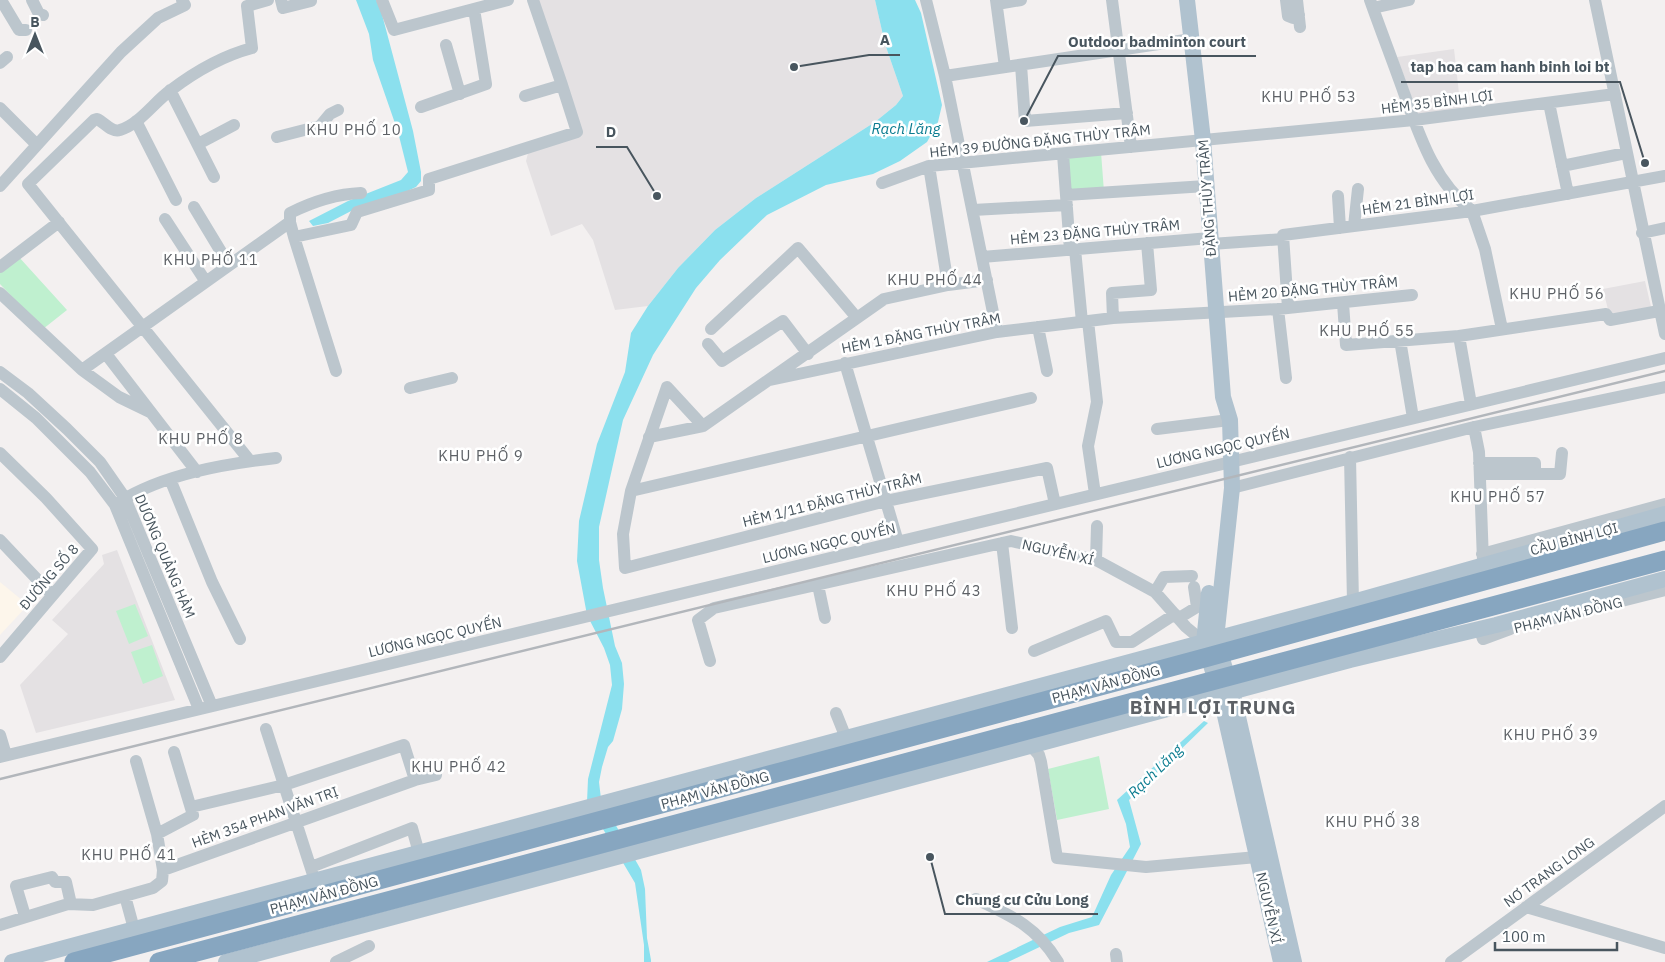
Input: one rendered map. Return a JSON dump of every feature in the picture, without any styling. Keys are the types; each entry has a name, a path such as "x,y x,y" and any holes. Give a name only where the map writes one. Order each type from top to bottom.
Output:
{"highway":[{"name":"CẦU BÌNH LỢI","path":"1485,567 1665,531"},
{"path":"1493,617 1665,560"},
{"name":"PHẠM VĂN ĐỒNG","path":"74,962 112,944 1212,648 1354,609 1485,567"},
{"name":"PHẠM VĂN ĐỒNG","path":"159,962 555,865 1223,686 1334,648 1493,617"}],"main road":[{"name":"ĐẶNG THÙY TRÂM","path":"1187,0 1203,140 1223,397 1221,421 1226,463 1232,488 1212,648"},
{"name":"ĐẶNG THÙY TRÂM","path":"1212,648 1223,480 1230,420 1223,397"},
{"name":"CẦU BÌNH LỢI","path":"1485,567 1665,514"},
{"name":"CẦU BÌNH LỢI","path":"1485,567 1665,521"},
{"path":"1493,617 1665,573"},
{"path":"1493,617 1665,578"},
{"name":"PHẠM VĂN ĐỒNG","path":"1223,686 1419,642 1481,634 1493,617"},
{"name":"NGUYỄN XÍ","path":"1212,648 1294,962"},
{"name":"PHẠM VĂN ĐỒNG","path":"675,792 846,738 1212,648"},
{"name":"NGUYỄN XÍ","path":"1223,686 1257,857 1281,962"},
{"name":"PHẠM VĂN ĐỒNG","path":"685,830 1031,746 1084,723"},
{"name":"PHẠM VĂN ĐỒNG","path":"12,962 112,944 134,930 313,874 421,861"},
{"name":"PHẠM VĂN ĐỒNG","path":"226,962 555,865"}],"street":[{"path":"1,0 19,30 26,30"},
{"path":"32,0 40,14 43,15"},
{"path":"250,461 28,184 94,120 104,121 116,131 136,121 170,90 216,60 252,48 251,25 245,3 268,0"},
{"path":"281,0 283,8 311,1"},
{"path":"382,0 394,30 508,0"},
{"path":"294,237 351,225 356,212 429,190 429,179 577,132 533,0"},
{"path":"926,0 945,76 998,332"},
{"path":"1005,67 996,2 1021,0"},
{"path":"1112,0 1131,147"},
{"path":"1286,0 1288,16 1300,21 1297,0"},
{"path":"1409,0 1371,4 1424,148 1438,174 1458,200 1472,211 1485,249 1502,329"},
{"path":"1595,0 1642,233 1665,334"},
{"path":"0,186 138,35 158,18 184,2"},
{"path":"421,107 486,84 474,9"},
{"path":"945,76 1192,39"},
{"path":"446,45 460,94"},
{"path":"1021,65 1025,121 1127,113"},
{"path":"525,96 562,85"},
{"path":"170,90 214,177"},
{"name":"HẺM 35 BÌNH LỢI","path":"1203,140 1414,120 1614,94"},
{"path":"1549,103 1568,194"},
{"path":"0,108 37,145"},
{"path":"277,138 320,126 330,114 338,110"},
{"path":"136,121 176,200"},
{"path":"198,144 234,125"},
{"name":"HẺM 39 ĐƯỜNG ĐẶNG THÙY TRÂM","path":"882,183 929,166 1203,140"},
{"path":"1562,166 1626,153"},
{"path":"1062,154 1072,249 1097,402 1088,446 1095,494"},
{"path":"929,166 948,285"},
{"name":"HẺM 21 BÌNH LỢI","path":"1210,241 1283,239 1283,235 1472,211 1665,176"},
{"path":"973,210 1206,186"},
{"path":"1354,226 1358,189"},
{"path":"336,371 294,237 290,213 340,195 361,193"},
{"path":"1338,196 1340,228"},
{"path":"194,207 229,265"},
{"path":"165,219 206,282"},
{"path":"0,267 59,222"},
{"path":"82,370 290,222"},
{"path":"1642,233 1665,228"},
{"path":"1283,239 1283,309 1286,378"},
{"name":"HẺM 23 ĐẶNG THÙY TRÂM","path":"982,257 1147,243 1210,241"},
{"path":"1113,318 1112,293 1151,290 1147,243"},
{"path":"711,329 798,248 857,318"},
{"path":"770,380 884,299 948,285 987,280"},
{"path":"0,293 82,370 119,397 150,412"},
{"name":"HẺM 20 ĐẶNG THÙY TRÂM","path":"1216,313 1283,309 1412,295"},
{"path":"1343,303 1346,345 1459,336 1606,314 1610,320 1659,311"},
{"name":"HẺM 1 ĐẶNG THÙY TRÂM","path":"649,437 703,426 770,380 845,363 998,332 1113,318 1216,313"},
{"path":"708,344 722,361 783,321 808,354"},
{"path":"1038,327 1046,371"},
{"path":"1459,336 1471,404"},
{"path":"1400,340 1413,418"},
{"path":"106,354 197,472"},
{"name":"LƯƠNG NGỌC QUYẾN","path":"3,756 1665,358"},
{"path":"845,363 898,542"},
{"name":"DƯƠNG QUẢNG HÀM","path":"0,372 33,398 100,462 120,501 205,708"},
{"path":"410,388 452,378"},
{"path":"632,491 667,387 703,426"},
{"path":"1232,488 1474,427 1665,387"},
{"name":"DƯƠNG QUẢNG HÀM","path":"0,389 36,418 120,501"},
{"path":"632,491 1031,398"},
{"path":"1157,429 1221,421"},
{"path":"1474,427 1480,469 1485,567"},
{"name":"ĐƯỜNG SỐ 8","path":"0,453 91,546 91,552 0,657"},
{"path":"1480,469 1535,474 1560,474 1562,453"},
{"path":"1350,457 1354,609"},
{"path":"120,501 170,479 250,461 276,458"},
{"name":"HẺM 1/11 ĐẶNG THÙY TRÂM","path":"632,491 623,534 625,568 886,501 1048,468 1055,504"},
{"path":"170,479 212,582 240,639"},
{"name":"PHẠM VĂN ĐỒNG","path":"1485,567 1665,504"},
{"path":"1096,560 1097,526"},
{"path":"0,540 52,595"},
{"name":"NGUYỄN XÍ","path":"710,662 699,630 698,620 702,615 714,608 1012,541 1096,560 1155,592 1177,616 1212,648"},
{"path":"1002,543 1012,628"},
{"path":"1034,651 1106,621 1116,642 1132,642 1177,616 1197,607 1193,582 1164,577 1155,592"},
{"path":"818,585 825,618"},
{"name":"PHẠM VĂN ĐỒNG","path":"1481,634 1499,632 1665,590"},
{"path":"836,713 846,738"},
{"path":"266,729 313,874"},
{"path":"0,735 3,756"},
{"path":"191,807 284,785 404,745 415,780"},
{"path":"1031,746 1039,755 1041,762 1057,858 1146,867 1257,857"},
{"path":"157,834 193,815 174,752"},
{"path":"0,925 25,916 71,904 93,905 153,888 162,881 163,870 157,834 136,760"},
{"name":"HẺM 354 PHAN VĂN TRỊ","path":"163,870 415,780 436,775"},
{"name":"NƠ TRANG LONG","path":"1451,962 1665,806"},
{"name":"PHẠM VĂN ĐỒNG","path":"313,874 412,828 421,861"},
{"path":"25,916 16,886 34,881 52,877 56,882 66,882 71,904"},
{"path":"124,896 134,930"},
{"path":"976,900 1023,922 1050,949 1058,962"},
{"path":"1526,907 1665,948"},
{"path":"336,962 369,946"}],"shaded area":[{"path":"537,0 875,0 885,44 903,96 896,105 875,122 756,198 715,230 678,268 648,306 615,310 593,240 582,224 551,236 526,161 528,153 582,136"},
{"path":"1454,49 1461,111 1418,115 1397,57"},
{"path":"1645,281 1652,311 1610,318 1603,289"},
{"path":"117,550 175,700 36,733 20,685 68,634 52,620 104,564 102,555"},
{"path":"0,582 28,605 0,635"}],"green space":[{"path":"1101,152 1104,192 1066,194 1063,155"},
{"path":"18,256 67,310 43,329 0,284 0,272"},
{"path":"135,604 148,636 129,644 116,611"},
{"path":"152,645 163,676 143,684 131,652"},
{"path":"1099,756 1109,809 1057,820 1048,769"}],"water":[{"path":"356,0 376,0 380,7 413,131 421,181 416,187 401,194 355,209 328,223 313,226 309,221 348,201 401,180 408,172 398,132 373,60 369,34"},
{"name":"Rạch Lăng","path":"875,0 915,0 921,13 942,105 938,122 927,142 900,161 873,174 826,185 767,215 720,260 696,288 653,355 623,420 599,527 599,560 615,646 622,663 624,684 622,709 613,741 608,747 599,782 601,799 641,870 645,889 647,938 651,960 651,962 644,962 644,945 635,883 587,802 588,779 612,685 610,665 604,648 587,615 577,561 579,521 597,444 625,372 631,333 648,306 678,268 715,230 756,198 875,122 896,105 903,96 885,44"},
{"path":"1204,721 1208,723 1129,800 1141,844 1099,925 1069,933 1008,962 987,962 1060,927 1092,917 1111,875 1130,847 1126,824 1117,800"}],"railway":[{"path":"0,779 1665,371"}],"place":[{"name":"A","path":"794,67"},
{"name":"Outdoor badminton court","path":"1024,121"},
{"name":"tap hoa cam hanh binh loi bt","path":"1645,163"},
{"name":"D","path":"657,196"},
{"name":"Chung cư Cửu Long","path":"930,857"}],"district":[{"name":"KHU PHỐ 53","path":"1309,96"},
{"name":"KHU PHỐ 10","path":"354,129"},
{"name":"KHU PHỐ 11","path":"211,259"},
{"name":"KHU PHỐ 44","path":"935,279"},
{"name":"KHU PHỐ 56","path":"1557,293"},
{"name":"KHU PHỐ 55","path":"1367,330"},
{"name":"KHU PHỐ 8","path":"201,438"},
{"name":"KHU PHỐ 9","path":"481,455"},
{"name":"KHU PHỐ 57","path":"1498,496"},
{"name":"KHU PHỐ 43","path":"934,590"},
{"name":"BÌNH LỢI TRUNG","path":"1213,707"},
{"name":"KHU PHỐ 39","path":"1551,734"},
{"name":"KHU PHỐ 42","path":"459,766"},
{"name":"KHU PHỐ 38","path":"1373,821"},
{"name":"KHU PHỐ 41","path":"129,854"}]}
